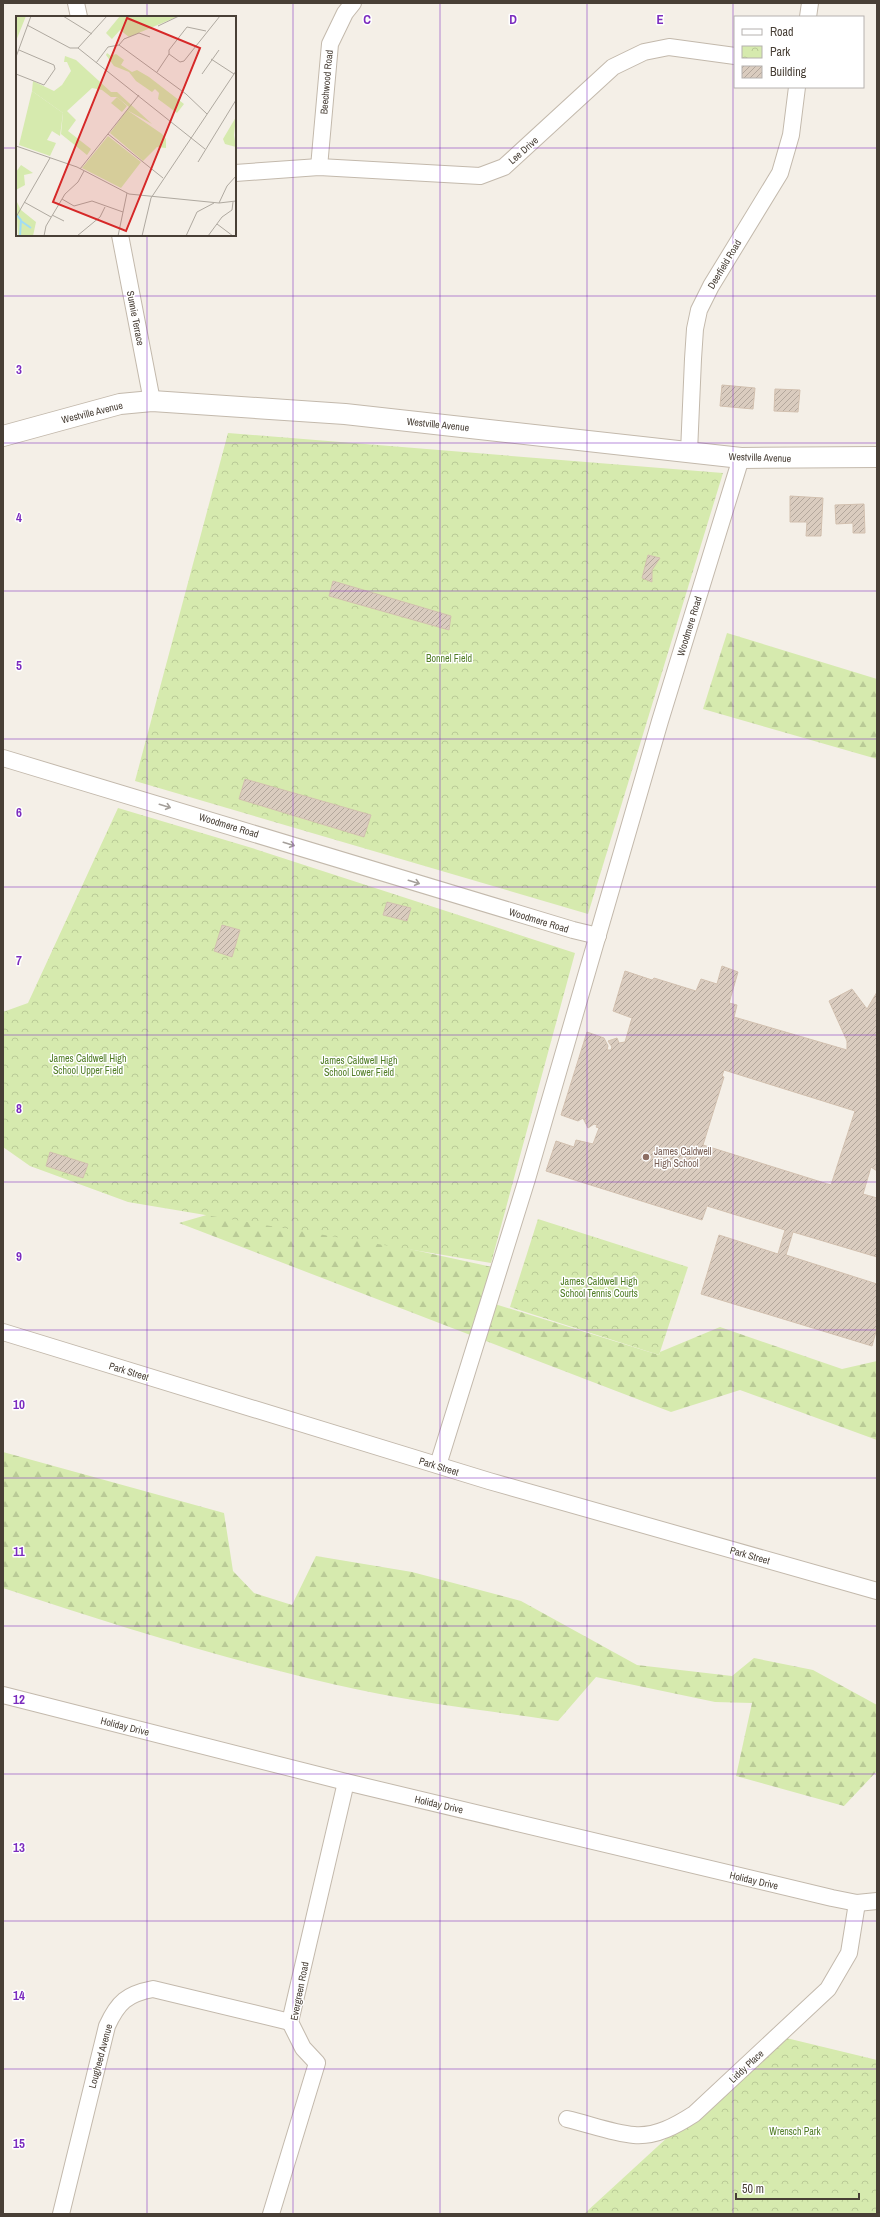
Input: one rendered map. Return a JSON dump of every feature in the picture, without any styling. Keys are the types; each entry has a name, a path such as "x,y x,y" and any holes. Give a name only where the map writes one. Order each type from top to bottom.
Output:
{"street":[{"path":"76,3 79,16"},
{"name":"Beechwood Road","path":"319,167 330,44 345,12 352,3"},
{"path":"808,16 810,3"},
{"name":"Lee Drive","path":"236,173 319,167 480,176 504,167 613,67 644,52 670,47 734,56"},
{"name":"Deerfield Road","path":"689,452 693,352 699,310 718,273 763,204 780,173 791,135 797,88"},
{"name":"Sunnie Terrace","path":"120,236 152,401"},
{"name":"Westville Avenue","path":"3,436 120,404 152,401 345,414 741,458 877,457"},
{"name":"Woodmere Road","path":"3,758 128,794 566,928 598,936 660,721 741,458"},
{"path":"438,1465 527,1179 598,936"},
{"name":"Park Street","path":"3,1332 438,1465 877,1591"},
{"name":"Holiday Drive","path":"3,1695 346,1782 857,1903 877,1901"},
{"name":"Evergreen Road","path":"271,2214 317,2063 303,2048 290,2022 346,1782"},
{"name":"Liddy Place","path":"567,2119 634,2135 660,2132 676,2125 694,2114 828,1989 849,1953 857,1903"},
{"name":"Lougheed Avenue","path":"61,2214 107,2026 115,2009 125,1999 138,1992 153,1989 290,2022"}],"green space":[{"name":"Bonnel Field","path":"228,433 723,473 588,914 135,781"},
{"path":"727,633 877,679 877,759 703,709"},
{"name":"James Caldwell High School Lower Field","path":"118,808 252,848 575,953 491,1263 128,1202 30,1166 3,1147 3,1012 28,1003"},
{"path":"227,1209 492,1267 482,1300 659,1355 660,1352 720,1327 842,1369 877,1361 877,1440 740,1390 671,1412 179,1223"},
{"name":"James Caldwell High School Tennis Courts","path":"538,1219 688,1267 659,1355 510,1307"},
{"path":"3,1452 224,1513 233,1571 254,1593 292,1605 316,1556 412,1572 521,1601 637,1665 732,1676 754,1658 813,1670 877,1705 877,1771 844,1806 736,1776 752,1703 715,1702 596,1677 558,1721 434,1703 360,1690 225,1657 136,1631 3,1588"},
{"name":"Wrensch Park","path":"778,2036 877,2060 877,2214 584,2214"}],"building":[{"path":"722,385 755,388 753,409 720,406"},
{"path":"775,389 800,390 798,412 774,411"},
{"path":"790,496 823,498 821,536 806,536 807,522 790,522"},
{"path":"864,504 865,533 853,533 853,523 836,524 835,505"},
{"path":"648,555 660,558 652,570 652,582 642,578"},
{"path":"333,581 451,616 449,630 329,596"},
{"path":"245,779 371,815 364,837 239,799"},
{"path":"387,902 411,908 407,921 383,915"},
{"path":"222,925 240,930 232,957 214,951"},
{"name":"James Caldwell High School","path":"722,966 738,972 729,1003 737,1005 734,1017 847,1050 847,1041 829,1001 852,989 867,1009 877,992 877,1171 871,1167 863,1194 877,1198 877,1257 793,1232 786,1255 877,1284 877,1328 872,1346 701,1294 719,1235 778,1254 785,1230 707,1206 702,1220 546,1171 556,1141 574,1147 576,1140 593,1144 599,1128 596,1127 597,1125 594,1124 588,1128 583,1118 578,1121 561,1115 587,1032 604,1038 608,1046 607,1050 611,1050 612,1047 608,1041 617,1038 619,1043 625,1042 632,1018 613,1011 625,971 652,980 654,978 696,991 701,979 717,984","holes":["724,1070 855,1111 831,1185 703,1145 724,1077 722,1076"]},
{"path":"50,1152 88,1164 83,1178 46,1166"}],"place":[{"name":"James Caldwell High School","path":"646,1157"}],"park label":[{"name":"James Caldwell High School Upper Field","path":"88,1064"}]}
